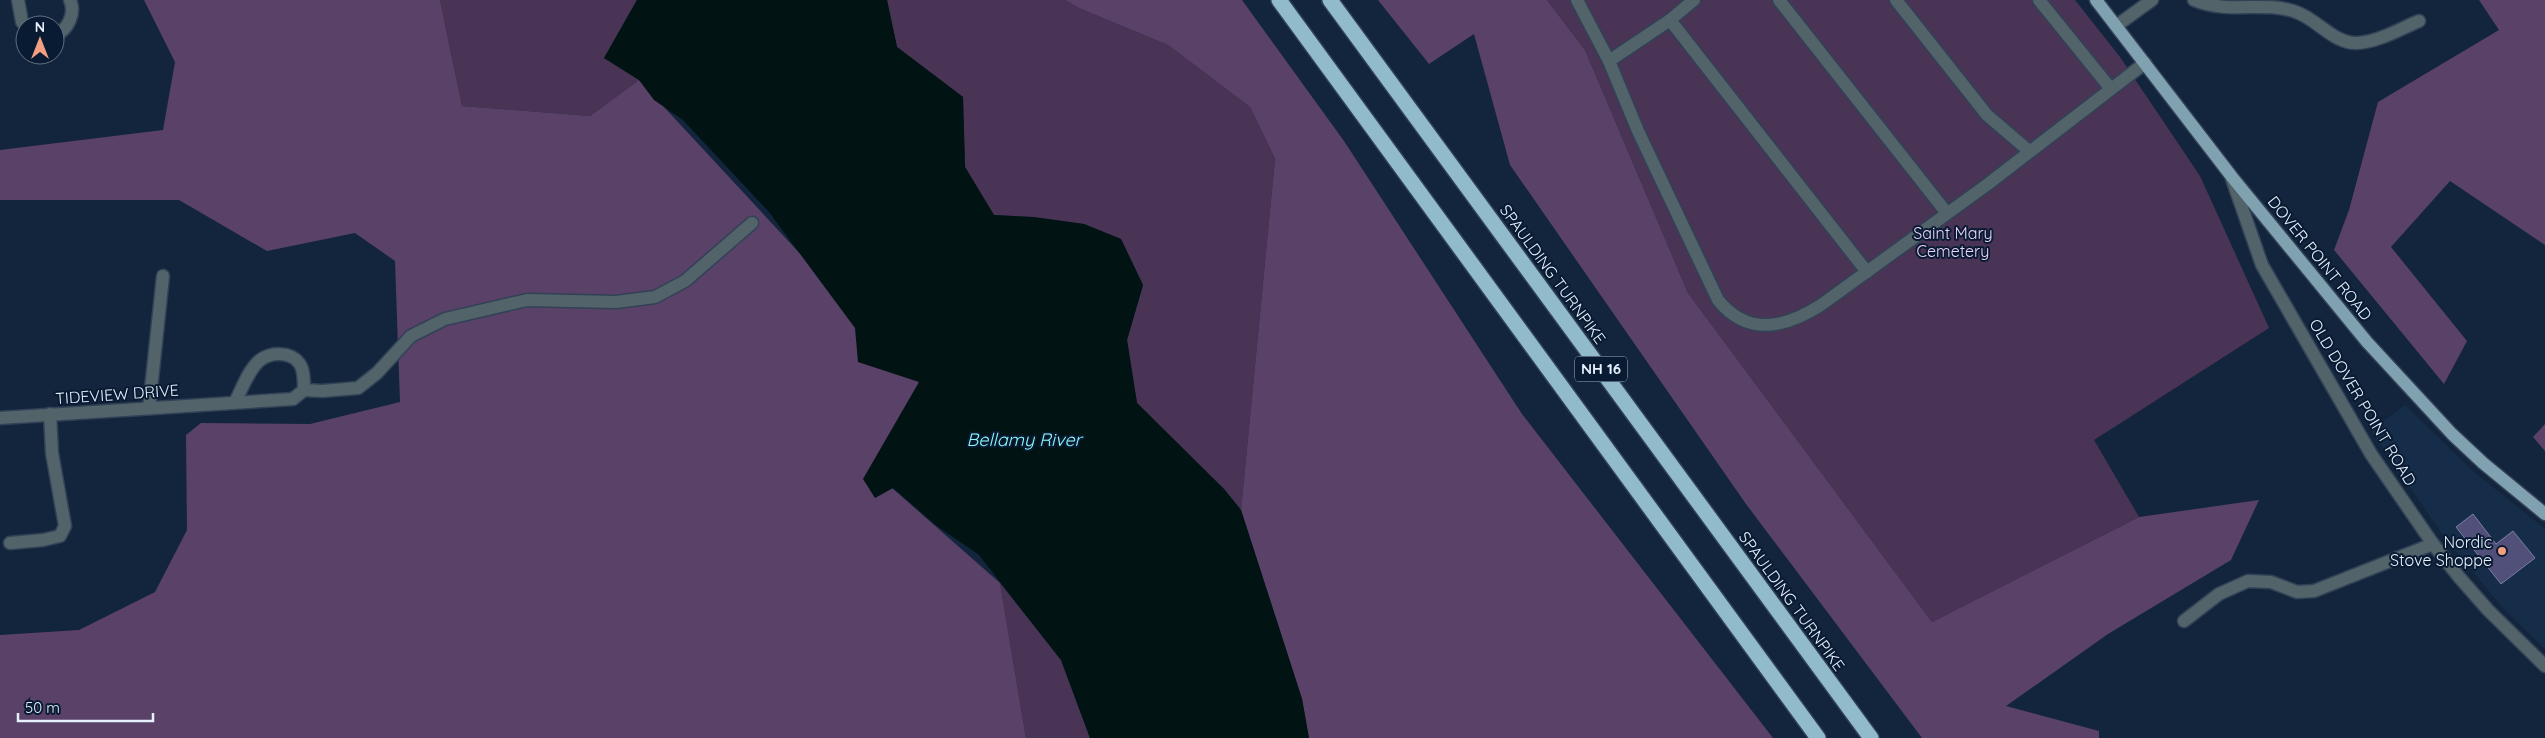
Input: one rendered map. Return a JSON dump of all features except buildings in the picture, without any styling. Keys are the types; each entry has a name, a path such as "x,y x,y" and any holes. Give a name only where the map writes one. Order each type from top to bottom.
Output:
{"highway":[{"name":"NH 16","path":"1279,0 1818,738"},
{"name":"SPAULDING TURNPIKE","path":"1330,0 1871,738"}],"main road":[{"name":"DOVER POINT ROAD","path":"2096,0 2232,177 2367,342 2415,395 2483,463 2545,514"}],"street":[{"path":"18,0 21,15"},
{"path":"65,29 71,16 70,0"},
{"path":"1577,0 1609,61 1638,131 1718,300 1728,312 1742,320 1761,325 1780,324 1799,319 1867,272 1946,212 1988,184 2145,63"},
{"path":"1609,61 1670,20 1694,0"},
{"path":"1779,0 1946,212"},
{"path":"1896,0 1987,115 2029,151"},
{"path":"2039,0 2111,89"},
{"path":"2116,26 2152,0"},
{"path":"2194,0 2224,8 2268,7 2290,10 2315,21 2344,41 2357,43 2372,40 2419,21"},
{"path":"1670,20 1867,272"},
{"name":"OLD DOVER POINT ROAD","path":"2232,177 2262,265 2371,454 2433,544 2488,610 2545,666"},
{"path":"235,402 259,361 272,354 288,355 299,362 304,376 304,390 322,391 358,388 377,373 411,336 445,319 527,300 616,302 655,297 685,280 752,222"},
{"path":"149,408 163,276"},
{"name":"TIDEVIEW DRIVE","path":"0,418 293,399 304,390"},
{"path":"10,543 43,540 60,536 66,526 52,453 50,414"},
{"path":"2184,621 2219,594 2248,581 2266,581 2297,592 2314,592 2433,544"}],"shaded area":[{"path":"144,0 440,0 462,106 590,116 639,80 919,382 892,488 1000,583 1026,738 0,738 0,635 79,630 155,592 187,530 186,435 201,423 310,424 400,402 395,261 355,233 267,251 179,200 0,200 0,150 163,130 175,62"},
{"path":"1065,0 1242,0 1344,141 1522,414 1773,738 1309,738 1302,699 1241,510 1275,159 1250,107 1168,45 1081,9"},
{"path":"1378,0 1547,0 1585,50 1688,293 1932,622 2139,517 2259,500 2231,560 2108,634 2006,706 2099,731 2099,738 1922,738 1746,504 1510,165 1474,34 1429,64"},
{"path":"2479,0 2545,0 2545,245 2450,181 2391,247 2467,341 2444,384 2334,250 2349,210 2378,102 2499,30"},
{"path":"2405,405 2474,472 2545,529 2545,649 2502,607 2443,535 2371,431"},
{"path":"2545,424 2545,451 2533,437"}],"green space":[{"path":"440,0 637,0 604,58 639,80 590,116 462,106"},
{"path":"887,0 1065,0 1081,9 1168,45 1250,107 1275,159 1241,510 1224,489 1137,403 1127,340 1143,285 1121,239 1084,224 1033,217 994,215 965,167 963,97 897,47"},
{"name":"Saint Mary Cemetery","path":"1547,0 2075,0 2120,57 2200,176 2269,328 2094,440 2139,517 1932,622 1688,293 1585,50"},
{"path":"1000,583 1061,660 1090,738 1026,738"}],"water":[{"name":"Bellamy River","path":"637,0 887,0 897,47 963,97 965,167 994,215 1033,217 1084,224 1121,239 1143,285 1127,340 1137,403 1224,489 1241,510 1302,699 1309,738 1090,738 1061,660 979,555 937,526 893,488 875,498 863,479 919,382 858,362 855,328 769,212 683,120 654,100 639,80 604,58"}],"place":[{"name":"Nordic Stove Shoppe","path":"2502,551"}]}
